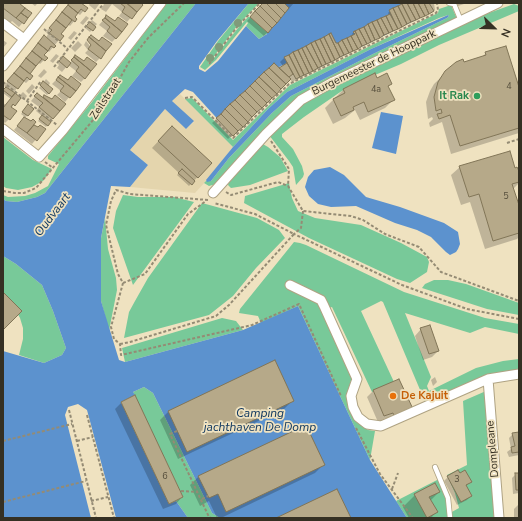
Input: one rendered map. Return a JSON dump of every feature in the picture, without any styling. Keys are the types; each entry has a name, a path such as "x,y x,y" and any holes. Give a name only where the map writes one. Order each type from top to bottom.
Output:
{"street":[{"path":"3,66 53,3"},
{"name":"Zeilstraat","path":"3,129 40,157 63,130 161,3"},
{"name":"Burgemeester de Hooppark","path":"216,190 266,134 296,105 315,92 498,3"},
{"path":"3,23 24,39"},
{"path":"290,286 321,300 357,379 351,396 353,407 358,417 367,424 381,426 488,379 519,374"},
{"name":"Dompleane","path":"488,379 499,518"}],"lane":[{"path":"449,3 454,4 461,21"},
{"path":"435,467 448,498 450,518"}],"path":[{"path":"54,67 104,3"},
{"name":"Zeilstraat","path":"3,191 24,193 36,188 104,107 129,62 143,44 184,3"},
{"path":"209,64 237,27 260,3"},
{"path":"185,98 192,97 233,138 289,84 437,12 437,4 442,3"},
{"path":"37,23 68,49"},
{"path":"27,101 41,81"},
{"path":"3,82 63,130"},
{"path":"120,344 216,316 229,305 301,228 303,211 288,186 289,169 266,134"},
{"path":"506,142 519,139"},
{"path":"123,283 145,274 188,214 207,201 216,190 231,195 278,182 288,186"},
{"path":"343,400 299,304 252,325 121,354 120,344 114,339 111,327 123,283 118,274 106,225 111,201 116,190 130,194 207,201 255,214 402,285 467,309 519,319"},
{"path":"303,211 351,216 363,220 385,234 419,247 441,272 519,301"},
{"path":"69,410 96,518"},
{"path":"87,415 114,518"},
{"path":"3,441 72,424"},
{"path":"356,427 375,465 413,518"},
{"path":"177,431 170,434 197,492 202,498 209,517 211,518"},
{"path":"76,441 93,437"},
{"path":"375,465 379,463"},
{"path":"392,490 398,474"},
{"path":"3,502 86,481"},
{"path":"181,491 197,492"},
{"path":"91,501 108,496"},
{"path":"202,498 208,496"}],"shaded area":[{"path":"180,94 233,147 195,193 130,187 148,165 130,150 165,109 186,129 194,122 172,101"}],"green space":[{"path":"167,3 196,3 45,193 37,197 17,202 6,201 3,199 3,195 8,197 25,196 35,193 48,186 59,164 48,159 48,156 92,102"},
{"path":"249,3 259,3 237,26 208,64 248,17 250,17 268,33 259,39 246,26 248,23 247,22 216,60 205,70 200,67 218,41"},
{"path":"514,4 519,6 519,11 349,86 282,134 282,137 293,149 302,166 304,174 296,185 293,167 269,135 306,100 461,23"},
{"path":"451,5 457,19 315,89 216,184 209,186 204,183 206,181 211,181 229,158 272,113 291,96 449,16 439,18 371,49 287,92 268,109 233,147 185,99 192,98 233,140 290,85 438,13 439,9"},
{"path":"3,137 33,160 52,169 43,181 32,187 18,190 3,186"},
{"path":"261,143 280,157 288,171 250,185 231,188 228,185 230,178"},
{"path":"289,183 292,198 298,211 315,218 361,225 401,243 427,257 429,262 427,272 410,283 397,279 309,238 244,203 245,196"},
{"path":"123,195 138,197 174,197 194,202 133,285 113,228 116,211"},
{"path":"202,203 257,218 279,230 285,238 256,268 233,296 209,315 124,338 129,312 148,278"},
{"path":"105,218 108,249 116,278 117,290 109,331 101,301 101,238"},
{"path":"294,242 306,245 404,292 485,318 519,324 519,334 485,327 470,333 405,313 431,377 427,386 429,391 476,368 503,361 519,359 519,369 485,376 426,404 383,302 381,301 361,311 394,382 372,392 332,307 322,311 353,375 347,401 356,420 368,430 375,431 370,460 298,306 261,323 258,316 239,313 240,309"},
{"path":"3,256 16,264 42,285 66,348 62,355 44,363 19,355 23,339 23,328 15,309 3,299"},
{"path":"434,280 448,280 466,284 519,303 519,315 487,309 422,288 425,284"},
{"path":"222,318 236,321 243,330 125,362 122,348"},
{"path":"144,387 153,393 212,513 220,518 188,518 176,501 183,497 133,392"},
{"path":"486,391 494,518 407,518 396,501 439,479 450,504 450,513 459,508 455,493 447,475 467,465 463,401"}],"water":[{"path":"196,3 249,3 217,41 199,66 199,69 205,72 218,61 246,26 259,39 267,34 263,3 429,3 434,11 296,79 287,63 279,67 291,79 233,136 193,92 185,89 172,101 194,121 186,129 165,109 130,150 148,165 130,187 111,186 101,238 101,301 119,360 125,362 243,330 298,306 370,460 407,518 220,518 212,513 153,393 144,387 133,392 135,395 121,402 169,504 176,501 188,518 116,518 87,410 78,404 68,407 65,415 91,518 3,518 3,351 44,363 62,355 66,348 42,285 16,264 3,256 3,199 6,201 17,202 37,197 45,193"},
{"path":"448,15 449,16 447,18 291,96 272,113 229,158 211,181 207,182 206,180 233,147 268,109 287,92 371,49"},
{"path":"381,112 403,116 396,154 372,148"},
{"path":"330,167 344,175 366,197 400,207 444,223 458,232 460,244 458,249 450,255 431,237 356,206 331,207 318,204 309,196 305,187 308,177 314,170"}],"building":[{"path":"3,3 19,3 25,8 16,18 3,8"},
{"path":"69,3 81,3 88,8 85,12 81,9 78,13 68,5"},
{"path":"120,3 126,3 137,12 132,19 122,12 125,7"},
{"path":"127,3 141,3 143,5 137,12"},
{"path":"263,3 266,3 281,18 277,23 260,6"},
{"path":"266,3 275,3 285,13 281,18"},
{"path":"275,3 284,3 289,8 285,13"},
{"path":"407,3 416,20 411,22 402,4"},
{"path":"407,3 413,3 420,18 416,20"},
{"path":"413,3 418,3 425,16 420,18"},
{"path":"418,3 424,3 429,14 425,16"},
{"path":"424,3 429,3 434,11 429,14"},
{"path":"402,4 411,22 407,24 398,6"},
{"path":"68,5 78,13 75,17 77,19 75,22 62,12"},
{"path":"260,6 277,23 272,28 255,11"},
{"path":"398,6 407,24 402,27 393,8"},
{"path":"25,8 32,13 28,18 21,13"},
{"path":"393,8 402,27 398,29 389,10"},
{"path":"255,11 272,28 268,33 250,17"},
{"path":"62,12 72,20 66,28 56,20"},
{"path":"21,13 28,18 24,24 16,18"},
{"path":"390,14 398,29 393,31 386,16"},
{"path":"106,15 115,21 118,17 128,24 122,32 105,18"},
{"path":"386,16 393,31 389,33 381,18"},
{"path":"105,18 122,32 116,39 107,31 110,27 102,20"},
{"path":"381,18 389,33 384,35 377,20"},
{"path":"56,20 66,28 61,34 64,36 60,41 49,33 52,30 49,28"},
{"path":"377,20 384,35 380,38 372,22"},
{"path":"90,22 96,27 93,31 86,26"},
{"path":"372,22 380,38 375,40 368,24"},
{"path":"368,24 375,40 371,42 364,27"},
{"path":"364,27 371,42 367,44 359,29"},
{"path":"359,29 367,44 362,46 355,31"},
{"path":"355,31 362,46 358,49 351,36 355,34 353,32"},
{"path":"331,33 344,55 340,57 329,34"},
{"path":"329,34 340,57 335,60 324,37"},
{"path":"44,35 56,46 54,48 51,46 48,51 38,43"},
{"path":"91,35 99,41 102,37 112,44 106,51 89,37"},
{"path":"351,36 358,49 353,51 347,38"},
{"path":"89,37 106,51 101,59 88,49 91,45 87,40"},
{"path":"324,37 335,60 331,62 320,39"},
{"path":"347,38 353,51 349,53 342,40"},
{"path":"320,39 331,62 326,64 315,41"},
{"path":"342,40 349,53 344,55 338,43"},
{"path":"315,41 326,64 322,66 311,43"},
{"path":"38,43 48,51 44,55 48,58 45,61 32,51"},
{"path":"311,43 322,66 318,68 306,46"},
{"path":"306,46 318,68 313,71 302,48"},
{"name":"It Rak","path":"506,46 519,87 519,128 460,146 450,115 439,119 437,114 442,113 441,109 436,111 434,97 438,82 445,71 456,62 463,59 464,62 486,55 485,52"},
{"path":"302,48 313,71 309,73 298,50"},
{"path":"298,50 309,73 304,75 293,52"},
{"path":"32,51 42,59 36,66 26,58"},
{"path":"293,52 304,75 300,77 289,55"},
{"path":"75,55 84,61 87,57 97,64 91,71 74,57"},
{"path":"289,55 300,77 296,79 284,57"},
{"path":"63,56 71,63 67,68 59,61"},
{"path":"74,57 91,71 85,79 76,71 79,67 71,60"},
{"path":"26,58 36,66 30,74 20,66"},
{"path":"274,63 291,79 286,84 269,68"},
{"path":"287,63 293,74 289,77 279,68"},
{"path":"20,66 33,76 30,80 27,77 24,81 14,73"},
{"path":"269,68 286,84 281,89 264,72"},
{"path":"264,72 281,89 277,94 259,77"},
{"path":"14,73 24,81 18,89 7,81"},
{"path":"375,73 377,78 387,73 392,84 388,86 395,100 368,112 364,102 353,107 354,110 341,116 333,99 345,93 343,89"},
{"path":"60,75 68,80 71,76 81,84 76,91 58,77"},
{"path":"58,77 76,91 70,98 60,91 64,86 56,80"},
{"path":"259,77 277,94 272,98 255,81"},
{"path":"43,81 53,89 49,94 40,85"},
{"path":"255,81 272,98 267,103 250,86"},
{"path":"250,86 267,103 262,108 245,91"},
{"path":"6,87 15,93 12,97 3,90"},
{"path":"245,91 262,108 257,112 240,95"},
{"path":"15,93 21,98 15,106 13,104 11,107 17,111 10,120 3,115 3,108"},
{"path":"37,93 60,111 53,119 39,107 43,103 34,96"},
{"path":"44,95 52,99 55,95 66,104 60,111 43,97"},
{"path":"240,95 257,112 252,117 235,100"},
{"path":"235,100 252,117 248,122 230,104"},
{"path":"28,104 34,109 28,116 22,112"},
{"path":"230,104 248,122 243,127 225,109"},
{"path":"225,109 243,127 238,131 221,114"},
{"path":"221,114 238,131 233,136 216,118"},
{"path":"42,115 51,122 48,126 39,119"},
{"path":"24,117 31,121 33,119 36,122 27,133 17,126"},
{"path":"34,125 38,127 40,125 46,129 37,141 27,133"},
{"path":"172,126 212,163 198,178 158,141"},
{"path":"510,151 515,168 517,167 519,171 519,182 512,184 519,205 519,233 493,241 479,194 469,197 459,166"},
{"path":"182,169 195,181 192,185 178,173"},
{"path":"3,292 22,311 3,330"},
{"path":"430,325 439,351 429,354 420,328"},
{"path":"275,360 294,401 187,452 168,411"},
{"path":"399,379 413,409 395,419 393,413 384,416 373,390"},
{"path":"135,395 183,497 169,504 121,402"},
{"path":"306,425 325,465 226,512 218,494 209,498 198,476"},
{"path":"519,432 519,452 512,453 511,447 515,446 512,433"},
{"path":"458,470 460,473 465,470 472,482 466,485 472,496 461,502 447,476"},
{"path":"515,473 519,473 519,490 516,490"},
{"path":"435,483 440,492 429,497 438,512 427,518 414,494"},
{"path":"337,489 351,518 276,518"}],"place":[{"name":"It Rak","path":"477,96"},
{"name":"De Kajuit","path":"393,396"}],"water label":[{"name":"Oudvaart","path":"53,215"},
{"name":"Camping jachthaven De Domp","path":"260,421"}]}
